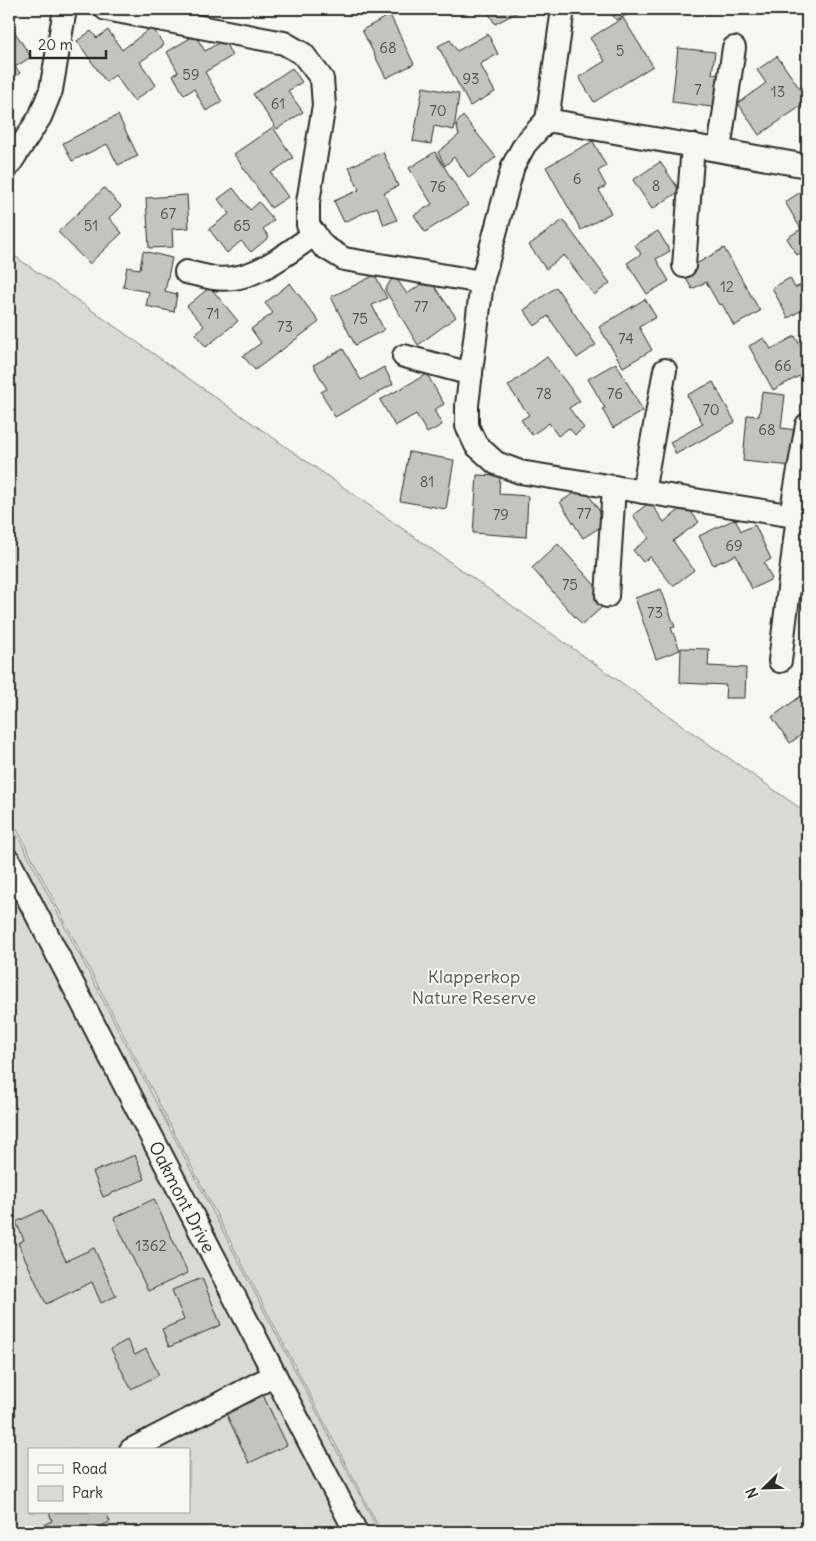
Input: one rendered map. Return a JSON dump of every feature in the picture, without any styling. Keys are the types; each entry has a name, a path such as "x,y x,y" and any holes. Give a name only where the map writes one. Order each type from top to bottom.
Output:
{"street":[{"path":"10,164 40,117 51,90 65,9"},
{"path":"106,9 284,43 303,54 322,79 324,105 308,202 308,225 323,246 344,259 482,282"},
{"path":"563,9 547,120 525,144 513,166 482,282 470,374 467,426 476,445 496,464 520,472 799,516"},
{"path":"719,150 734,48"},
{"path":"547,120 807,166"},
{"path":"684,266 693,145"},
{"path":"186,272 214,278 233,278 254,273 315,234"},
{"path":"404,356 470,374"},
{"path":"644,492 666,370"},
{"path":"780,661 799,516 807,425"},
{"path":"607,596 614,487"},
{"name":"Oakmont Drive","path":"9,861 356,1532"},
{"path":"136,1448 275,1375"}],"green space":[{"name":"Klapperkop Nature Reserve","path":"13,255 807,813 807,1532 381,1532 9,814 9,262"},
{"path":"9,819 379,1532 9,1532"}],"building":[{"path":"486,9 516,9 518,12 495,24"},
{"path":"608,9 632,9 634,12 616,20"},
{"path":"390,15 414,64 386,78 362,30"},
{"path":"623,18 653,66 594,102 579,77 605,61 590,38"},
{"path":"9,23 31,57 15,67 20,73 9,81 9,53 14,50 9,43"},
{"path":"152,27 164,45 140,62 156,85 134,101 115,75 106,82 77,41 91,31 97,38 108,30 122,50"},
{"path":"488,34 498,54 480,64 495,92 470,106 438,46 450,40 457,51"},
{"path":"195,35 205,51 224,40 232,56 205,72 222,102 206,111 194,89 184,95 173,75 178,72 167,52"},
{"path":"678,48 715,52 712,74 723,75 720,108 672,102"},
{"path":"777,56 807,99 807,102 759,135 738,103 766,83 757,70"},
{"path":"292,68 302,82 288,91 303,112 277,129 253,94"},
{"path":"423,87 459,94 454,130 434,126 431,144 413,141"},
{"path":"118,115 138,156 118,165 107,144 72,161 63,143"},
{"path":"463,116 496,157 469,178 454,157 445,166 438,152 459,135 456,124"},
{"path":"273,127 293,158 271,173 288,197 271,208 234,154"},
{"path":"593,141 606,166 598,171 606,186 599,190 611,213 581,230 546,167"},
{"path":"383,152 398,186 384,193 397,220 384,225 377,207 344,222 334,201 359,190 349,167"},
{"path":"435,152 468,205 425,232 414,215 432,204 409,168"},
{"path":"660,162 680,191 652,209 633,180"},
{"path":"104,188 121,206 109,218 122,233 89,264 58,232"},
{"path":"233,188 250,210 259,202 274,220 263,229 269,237 251,252 241,241 227,253 209,229 229,214 218,199"},
{"path":"807,188 807,249 797,255 787,238 801,229 785,202"},
{"path":"187,195 189,228 172,229 173,247 149,248 146,198"},
{"path":"563,220 610,283 594,295 564,255 546,269 529,245"},
{"path":"658,231 670,251 656,259 669,281 647,294 627,263 641,254 635,245"},
{"path":"724,248 760,311 734,326 722,304 719,305 706,282 692,289 682,272"},
{"path":"143,251 172,258 165,291 177,294 174,312 146,306 149,292 123,287 127,267 140,269"},
{"path":"375,275 387,298 372,305 384,330 355,345 331,297"},
{"path":"394,275 407,294 429,279 456,317 418,345 385,290"},
{"path":"790,278 795,288 807,281 807,307 788,318 772,288"},
{"path":"290,283 319,322 255,370 243,356 261,343 251,329 273,313 265,303"},
{"path":"210,287 238,321 206,347 195,334 204,326 187,306"},
{"path":"556,287 596,345 577,358 548,316 535,326 524,310"},
{"path":"645,299 656,317 639,327 652,350 623,367 599,327"},
{"path":"795,336 807,358 807,372 773,390 749,346 764,338 771,349"},
{"path":"343,349 361,380 384,367 393,384 335,417 321,392 327,389 313,365"},
{"path":"547,357 580,401 569,408 584,428 575,435 569,428 558,436 549,423 532,435 521,420 529,415 508,386"},
{"path":"616,363 643,411 613,428 602,409 605,408 588,379"},
{"path":"427,374 444,404 434,410 442,425 427,433 416,414 395,426 380,400"},
{"path":"713,382 735,422 676,454 670,442 703,424 687,395"},
{"path":"762,392 785,395 781,428 796,430 792,466 743,461 747,415 759,416"},
{"path":"409,452 454,460 446,509 400,501"},
{"path":"477,475 500,476 499,494 528,496 526,537 473,533"},
{"path":"584,487 607,523 583,538 560,502"},
{"path":"650,502 664,522 686,505 699,522 673,541 694,570 673,586 650,557 643,562 633,550 649,538 633,515"},
{"path":"735,519 741,531 755,525 771,559 764,563 772,579 752,589 736,555 713,565 699,536"},
{"path":"558,544 609,601 582,625 532,568"},
{"path":"661,589 675,627 671,628 680,650 656,659 635,598"},
{"path":"681,648 709,649 708,666 746,668 745,698 725,698 726,685 680,683"},
{"path":"801,696 807,704 807,738 804,733 790,743 772,717"},
{"path":"135,1155 145,1179 103,1197 93,1172"},
{"path":"154,1199 188,1273 148,1291 114,1218"},
{"path":"42,1210 66,1261 94,1248 116,1296 101,1303 92,1282 46,1304 18,1243 24,1240 16,1222"},
{"path":"202,1278 221,1325 169,1347 162,1329 184,1320 172,1290"},
{"path":"127,1340 135,1355 146,1349 159,1375 131,1389 111,1349"},
{"path":"262,1393 287,1445 249,1463 225,1411"},
{"path":"50,1514 107,1514 110,1522 93,1530 95,1532 45,1532 41,1526 52,1521"}]}
